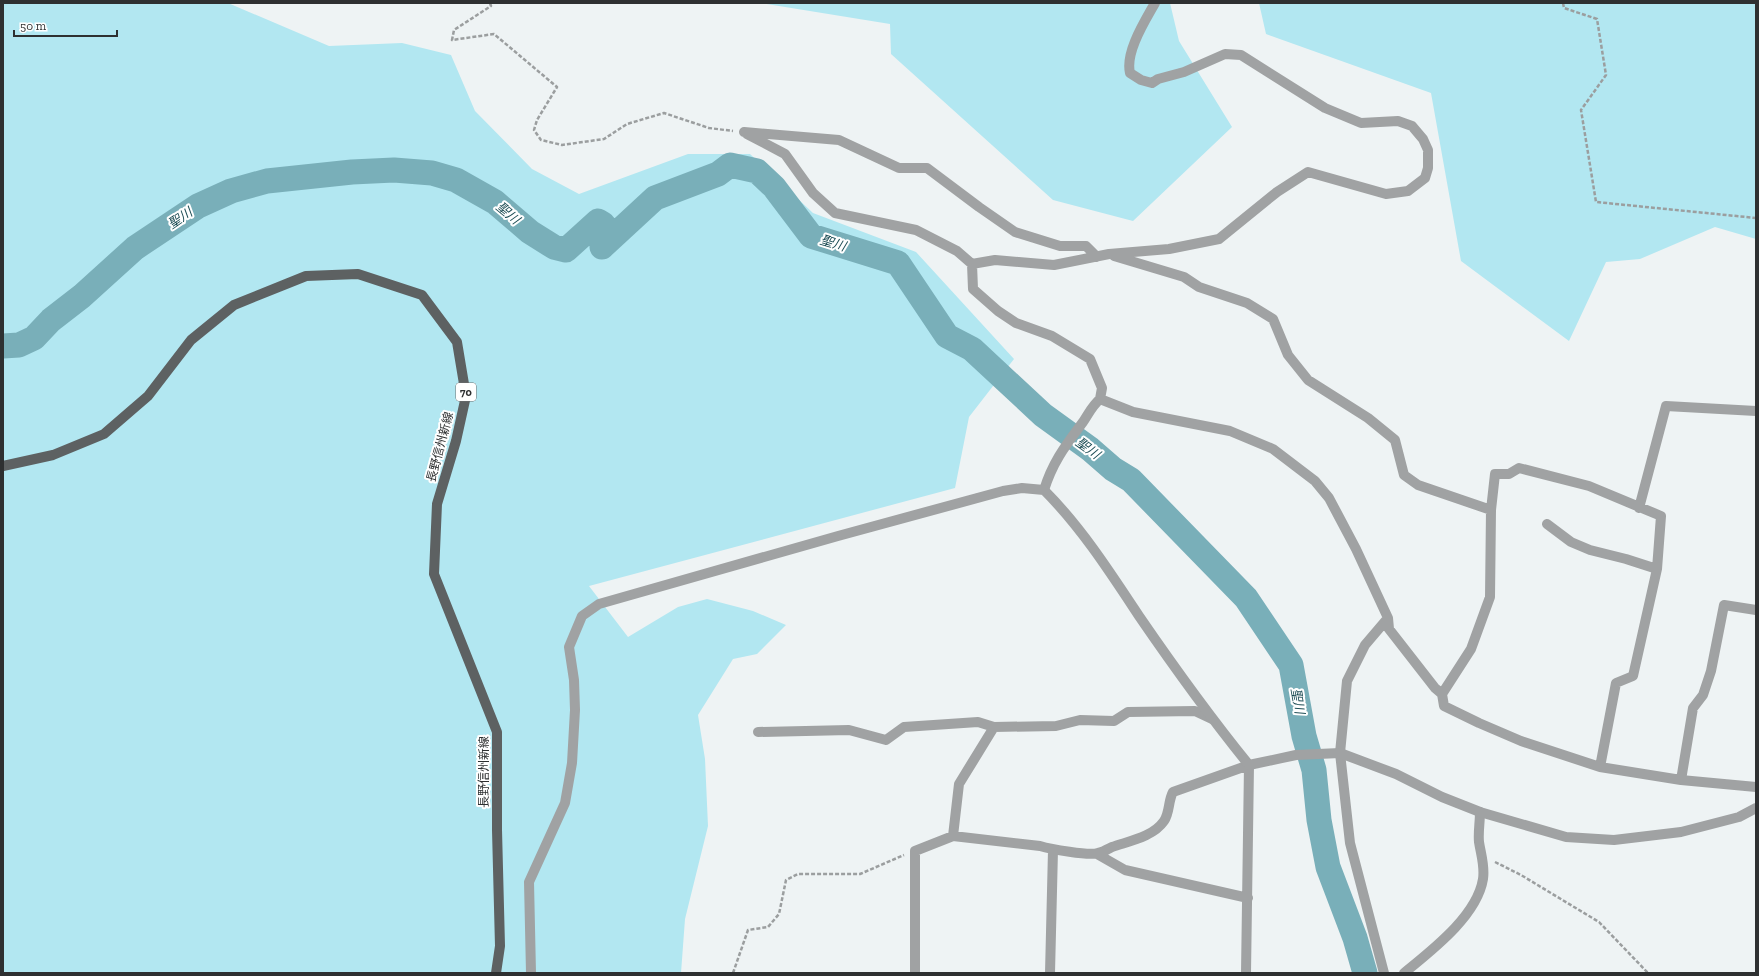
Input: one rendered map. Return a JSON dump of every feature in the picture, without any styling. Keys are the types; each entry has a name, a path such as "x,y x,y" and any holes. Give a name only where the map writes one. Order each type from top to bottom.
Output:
{"main road":[{"name":"長野信州新線","path":"3,466 53,455 104,434 148,396 191,340 234,305 306,276 358,274 422,295 457,342 466,396 456,441 437,504 434,574 497,732 497,830 500,946 496,973"}],"street":[{"path":"972,264 995,260 1054,265 1109,254 1169,249 1219,239 1277,192 1308,172 1386,194 1408,191 1425,178 1428,168 1428,150 1412,126 1398,121 1361,123 1325,108 1241,55 1225,54 1184,72 1158,79 1152,83 1141,80 1130,73 1128,64 1134,44 1155,3"},
{"path":"744,132 839,140 899,168 927,168 1015,232 1060,246 1086,246 1096,257"},
{"path":"744,132 785,154 812,193 835,213 916,230 957,251 972,264 973,290 998,311 1016,323 1052,336 1090,359 1102,388 1100,399 1093,406 1061,451 1044,490"},
{"path":"1109,254 1184,277 1199,287 1247,303 1273,319 1288,355 1308,380 1368,418 1395,440 1404,475 1418,485 1491,510"},
{"path":"1100,399 1134,412 1230,432 1273,449 1315,481 1328,498 1356,549 1388,618 1389,629 1435,688 1442,694 1444,706 1521,741 1600,767 1681,780 1756,786"},
{"path":"1640,508 1666,406 1756,411"},
{"path":"1442,694 1471,649 1490,597 1491,510 1494,474 1509,474 1519,468 1589,486 1661,516 1657,569 1633,676 1616,683 1600,767"},
{"path":"531,973 529,882 565,803 572,763 575,710 574,680 569,647 582,616 599,604 838,536 1003,491 1022,488 1044,490 1063,509 1107,568 1212,719 1248,765 1248,898 1246,973"},
{"path":"1547,524 1571,542 1590,550 1657,569"},
{"path":"1681,780 1693,708 1703,695 1711,672 1724,605 1756,610"},
{"path":"1384,973 1350,843 1340,753 1346,681 1365,645 1388,618"},
{"path":"758,732 849,730 886,740 904,727 978,722 994,727 1056,726 1080,720 1114,721 1128,712 1195,711 1212,719"},
{"path":"952,836 959,784 994,727"},
{"path":"1097,854 1146,835 1159,827 1168,813 1169,799 1173,792 1248,765 1296,755 1327,752 1340,753 1396,774 1442,797 1480,812 1566,837 1614,840 1681,832 1739,816 1756,808"},
{"path":"1404,973 1443,941 1475,902 1483,879 1483,856 1479,842 1480,812"},
{"path":"915,973 915,850 952,836 1026,844 1053,850 1097,854 1125,870 1248,898"},
{"path":"1050,973 1053,850"}],"path":[{"path":"490,3 491,6 454,30 452,40 494,34 557,88 537,120 534,130 542,140 562,145 604,139 627,124 664,113 709,128 744,132"},
{"path":"1563,3 1564,8 1597,19 1606,76 1581,110 1596,202 1756,218"},
{"path":"733,973 748,930 768,928 779,914 786,880 798,874 860,874 915,850"},
{"path":"1483,856 1521,875 1599,922 1648,973"}],"shaded area":[{"path":"3,3 228,3 329,46 402,43 451,55 475,111 532,169 579,194 688,154 750,154 813,213 916,252 1014,359 969,417 955,488 589,586 628,637 678,607 707,599 753,611 786,625 757,654 733,659 698,715 705,759 708,826 685,919 681,973 3,973"},
{"path":"761,3 1170,3 1179,41 1232,127 1133,221 1053,200 891,54 890,24"},
{"path":"1259,3 1756,3 1756,239 1715,227 1640,259 1606,262 1569,341 1461,261 1431,93 1266,34"}],"waterway":[{"name":"聖川","path":"3,346 19,345 34,338 51,320 82,296 135,248 198,206 231,191 267,181 352,172 394,170 432,173 456,180 495,202 530,232 554,247 566,250 598,221 603,224 602,247 655,198 718,174 730,165 757,171 774,187 811,236 898,263 947,336 972,349 1043,415 1090,449 1113,469 1131,480 1246,598 1291,665 1304,736 1314,770 1319,820 1328,867 1355,938 1365,973"}]}
